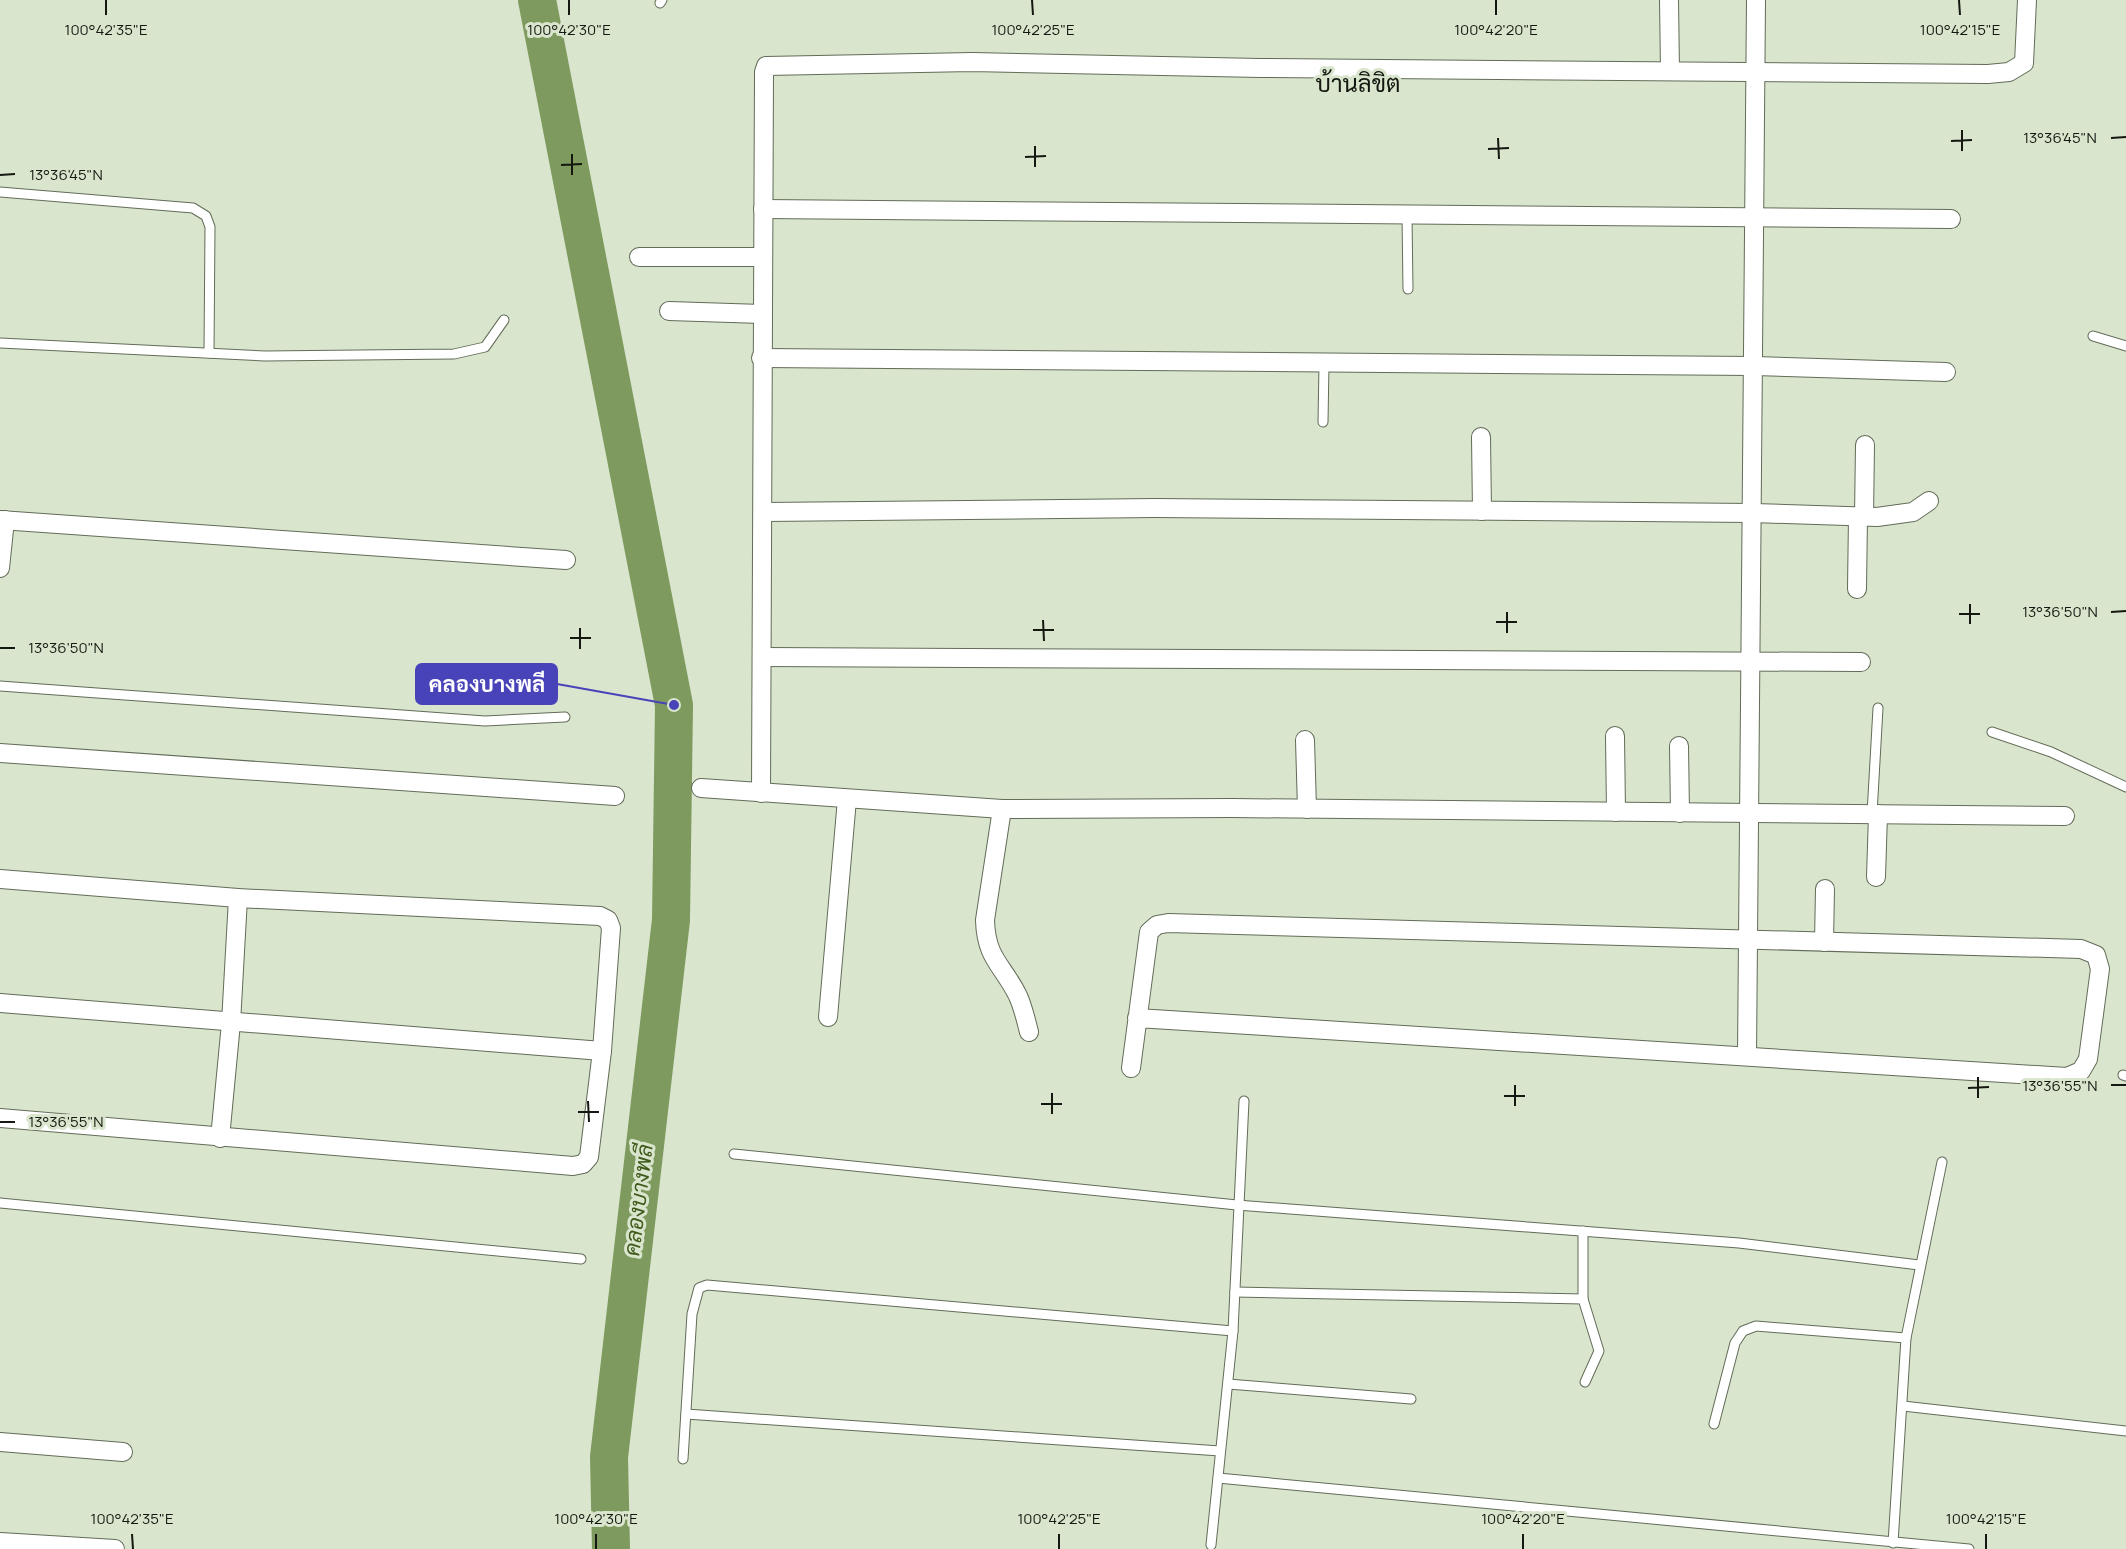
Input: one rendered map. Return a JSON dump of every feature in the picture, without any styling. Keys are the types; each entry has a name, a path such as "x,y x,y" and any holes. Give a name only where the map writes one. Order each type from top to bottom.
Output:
{"street":[{"path":"1669,0 1670,70"},
{"path":"1747,1056 1756,0"},
{"path":"761,793 764,657 761,623 764,512 761,358 764,72 766,66 771,64 972,62 1271,68 2009,72 2024,63 2027,0"},
{"path":"763,209 1951,219"},
{"path":"639,257 762,258"},
{"path":"669,311 762,314"},
{"path":"761,358 1754,366 1946,372"},
{"path":"1481,437 1482,511"},
{"path":"1857,589 1865,445"},
{"path":"764,512 1143,508 1861,516 1913,512 1929,501"},
{"path":"0,568 3,520 566,560"},
{"path":"764,657 1861,662"},
{"path":"1615,736 1616,812"},
{"path":"1305,740 1307,809"},
{"path":"1679,746 1680,813"},
{"path":"0,753 615,796"},
{"path":"701,788 1002,809 1307,809 2065,816"},
{"path":"828,1017 847,799"},
{"path":"1002,809 985,921 986,939 988,950 1018,996 1029,1032"},
{"path":"1875,814 1876,877"},
{"path":"0,879 238,898 600,916 608,920 611,928 602,1051 589,1157 583,1164 573,1166 0,1118"},
{"path":"1824,889 1824,942"},
{"path":"220,1137 231,1023 238,898"},
{"path":"1131,1068 1137,1018 1149,932 1157,925 1168,923 2081,949 2096,955 2100,969 2088,1059 2081,1071 2067,1077 1137,1018"},
{"path":"0,1003 602,1051"},
{"path":"0,1442 123,1452"},
{"path":"0,1542 115,1549"}],"lane":[{"path":"0,192 193,208 206,216 210,226 209,353"},
{"path":"1407,216 1408,288"},
{"path":"0,343 265,356 454,354 485,347 504,320"},
{"path":"2093,336 2126,346"},
{"path":"1323,422 1324,364"},
{"path":"0,686 473,721 565,717"},
{"path":"1875,814 1878,708"},
{"path":"1992,732 2051,753 2126,787"},
{"path":"1211,1545 1233,1331 1244,1101"},
{"path":"734,1154 1238,1205 1739,1243 1919,1265"},
{"path":"1893,1543 1906,1338 1919,1265 1942,1162"},
{"path":"0,1203 581,1259"},
{"path":"1583,1231 1583,1299 1599,1351 1585,1382"},
{"path":"683,1459 692,1314 699,1288 707,1285 1233,1331"},
{"path":"1235,1292 1583,1299"},
{"path":"1714,1424 1735,1343 1743,1331 1756,1326 1906,1338"},
{"path":"1228,1384 1411,1399"},
{"path":"1903,1406 2126,1431"},
{"path":"686,1414 1220,1451"},
{"path":"1218,1478 1969,1549"}],"waterway":[{"name":"คลองบางพลี","path":"537,0 674,705 671,920 609,1457 611,1549"}],"place":[{"name":"คลองบางพลี","path":"674,705"}],"district":[{"name":"บ้านลิขิต","path":"1358,82"}]}
